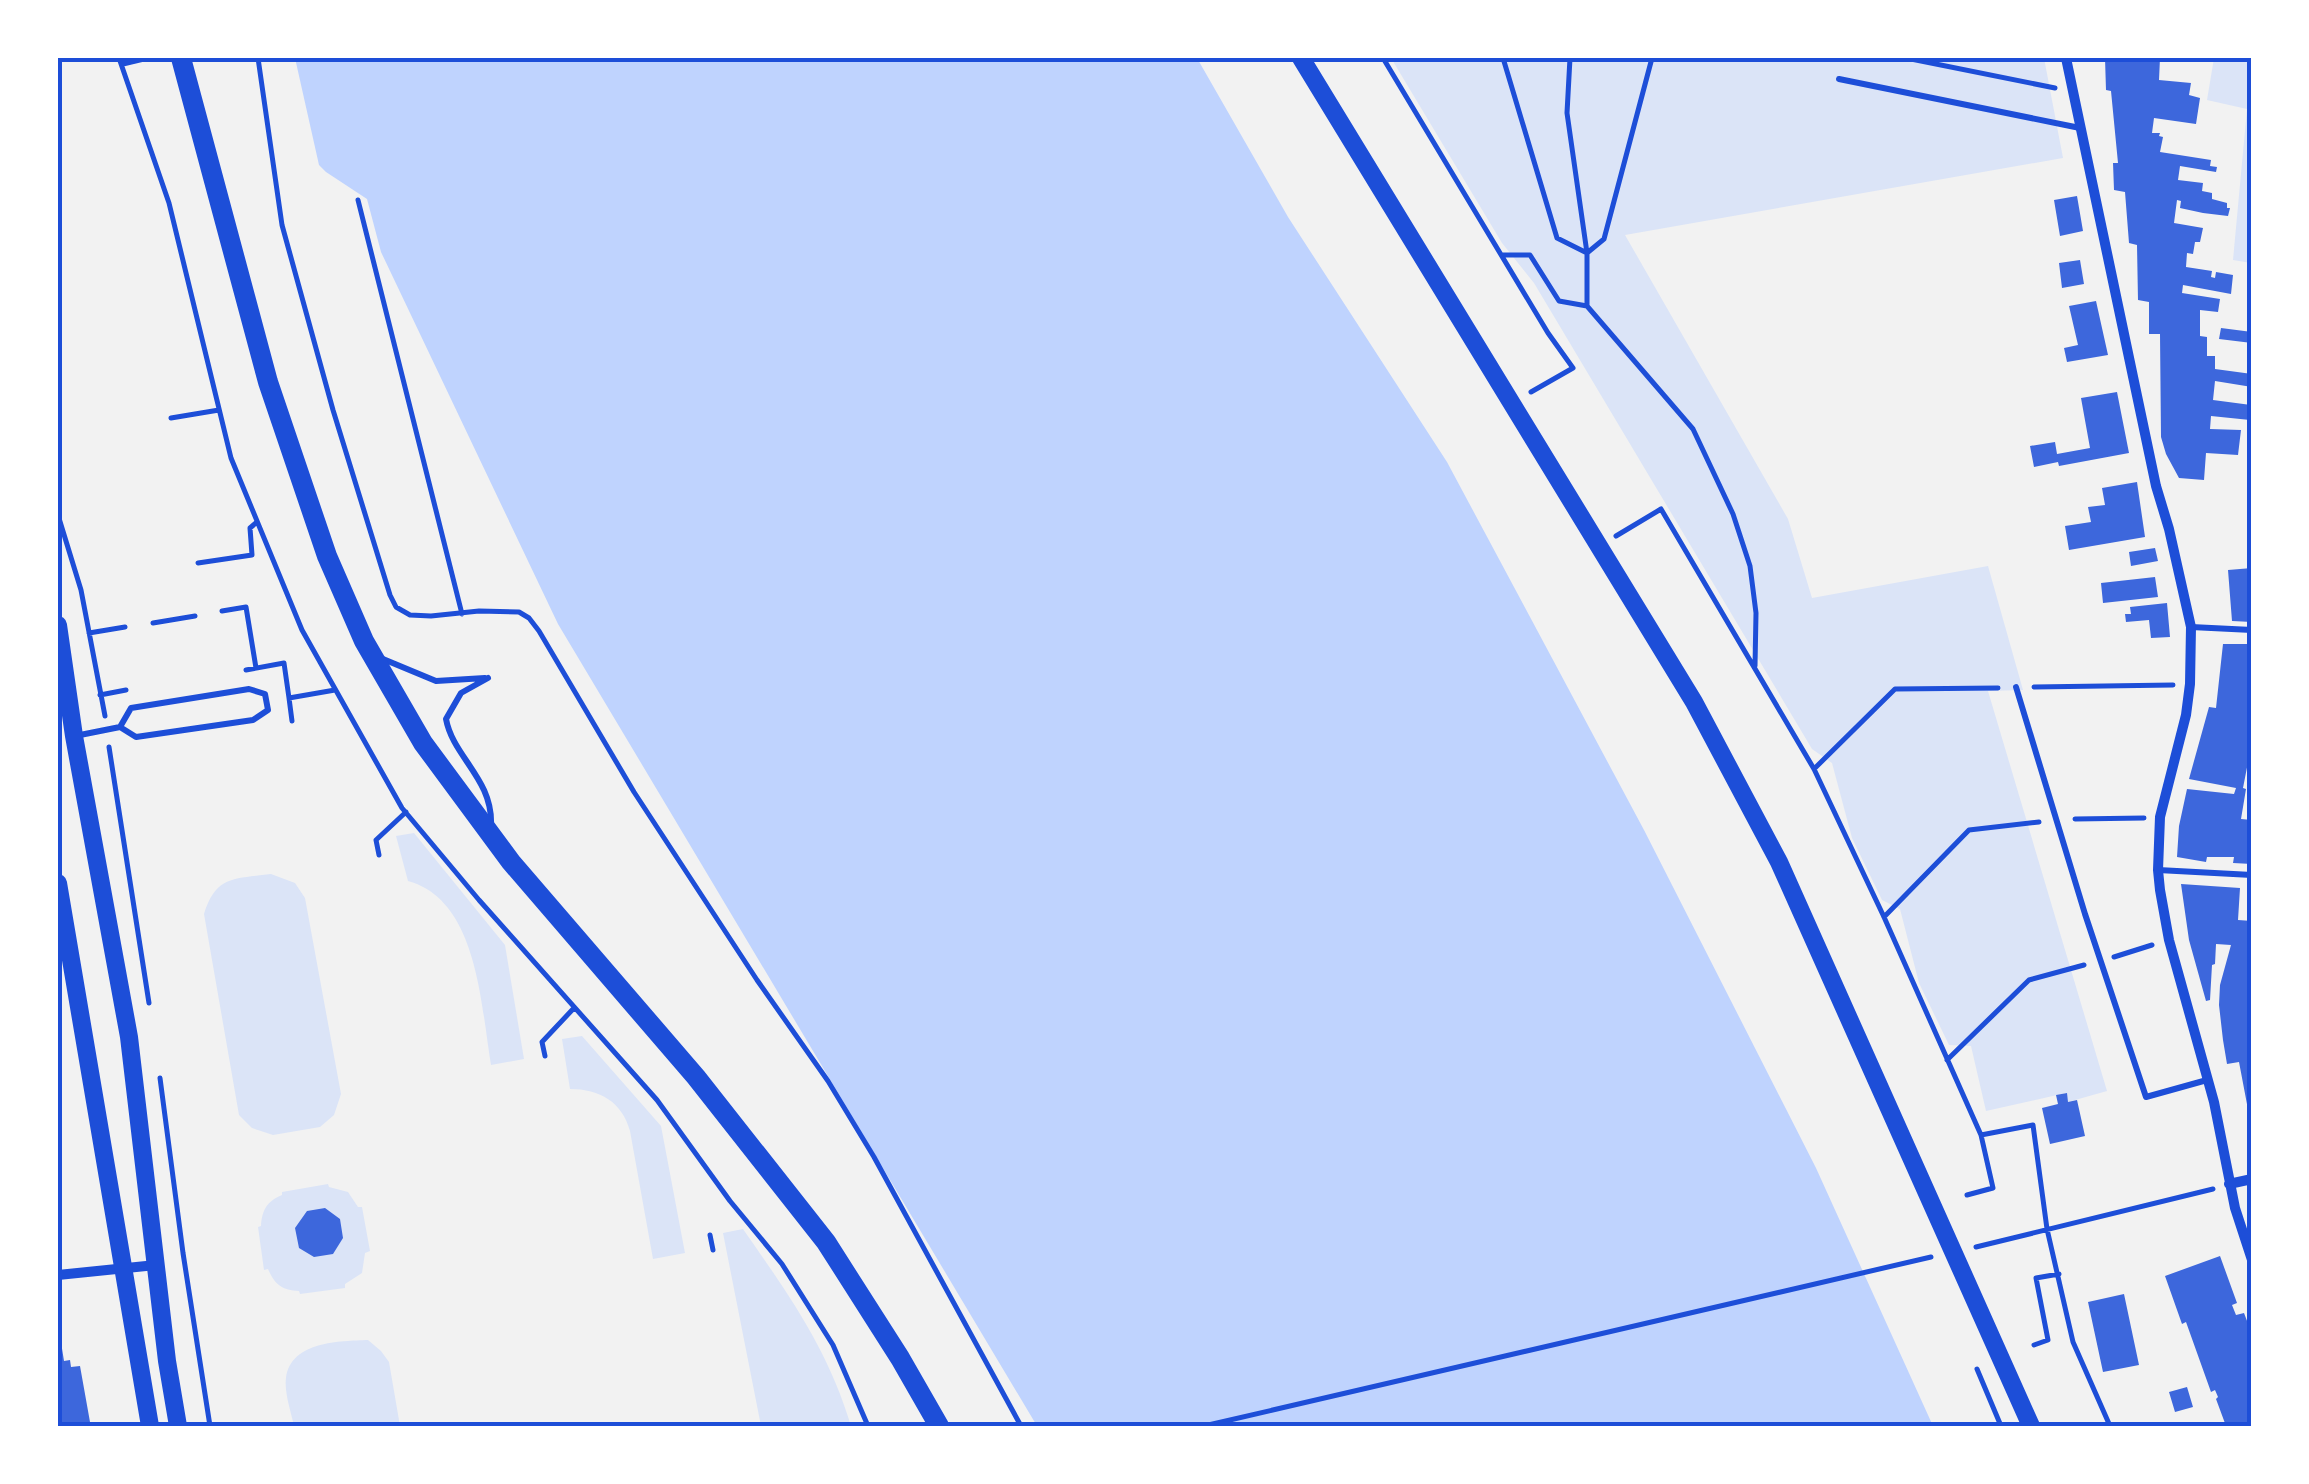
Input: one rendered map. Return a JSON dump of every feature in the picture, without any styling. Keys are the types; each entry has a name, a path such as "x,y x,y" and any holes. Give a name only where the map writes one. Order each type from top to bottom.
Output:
{"main road":[{"path":"181,58 268,382 327,556 364,641 423,744 511,862 696,1077 826,1242 939,1426"}],"street":[{"path":"1301,58 1694,702 1779,862 2032,1426"},
{"path":"2066,58 2156,486 2191,627 2186,715 2160,817 2158,870 2169,940 2209,1079 2229,1184 2252,1260"},
{"path":"58,625 66,737 128,1037 178,1426"},
{"path":"58,883 150,1426"},
{"path":"2229,1184 2252,1179"},
{"path":"58,1275 156,1265"}],"lane":[{"path":"1839,80 2080,128"},
{"path":"2191,627 2252,630"},
{"path":"364,641 386,662 425,678 454,682 488,678 461,693 446,718 448,729 489,802 490,834"},
{"path":"2016,687 2146,1098 2209,1079"},
{"path":"66,737 120,727 136,737 254,720 268,710 265,694 249,689 131,708 120,727"},
{"path":"2158,870 2252,876"}],"path":[{"path":"122,64 148,58"},
{"path":"258,58 282,226 333,410 396,607 410,615 519,612 539,631 634,792 874,1157 1021,1426"},
{"path":"1383,58 1573,368 1512,404"},
{"path":"1503,58 1557,238 1587,253"},
{"path":"1570,58 1567,113 1587,253 1587,306"},
{"path":"1587,253 1604,239 1652,58"},
{"path":"1906,58 2072,92"},
{"path":"358,200 462,614"},
{"path":"1502,255 1530,255 1559,301 1587,306 1693,429 1734,514 1750,566 1756,614 1755,669"},
{"path":"171,418 219,410"},
{"path":"1599,546 1661,509 1814,769 1981,1134 1993,1188 1967,1195"},
{"path":"198,563 252,555 250,528 257,522"},
{"path":"222,611 246,607 256,668"},
{"path":"152,623 194,616"},
{"path":"89,634 125,627"},
{"path":"234,672 284,663 292,721"},
{"path":"1814,769 1895,689 2190,684"},
{"path":"100,694 134,689"},
{"path":"289,698 336,690"},
{"path":"379,855 376,840 406,812"},
{"path":"1884,917 1969,830"},
{"path":"1947,1060 2029,980 2169,940"},
{"path":"545,1056 542,1042 574,1008"},
{"path":"1981,1134 2034,1125 2047,1229 2073,1342 2110,1426"},
{"path":"1962,1250 2229,1184"},
{"path":"710,1235 712,1250"},
{"path":"1930,1253 1937,1271"},
{"path":"1204,1426 1944,1254"},
{"path":"2034,1345 2048,1340 2036,1278 2059,1274"},
{"path":"1974,1362 2002,1426"}],"shaded area":[{"path":"1391,58 2044,58 2063,158 1625,235 1788,519 1812,598 1988,566 2023,690 1988,691 2107,1091 2068,1102 2066,1093 1986,1111 1971,1046 1949,1045 1919,983 1900,909 1882,900 1852,838 1832,763 1812,749 1534,283 1502,243"},
{"path":"2214,58 2251,58 2251,263 2233,260 2247,109 2207,100"},
{"path":"414,833 505,945 524,1059 491,1065 479,986 462,932 449,909 431,892 408,881 396,836"},
{"path":"271,874 295,883 305,898 341,1094 334,1115 320,1127 273,1135 252,1128 239,1115 204,914 214,892 228,881"},
{"path":"582,1036 661,1126 685,1253 653,1259 626,1121 608,1099 591,1091 570,1089 562,1039"},
{"path":"328,1184 348,1192 362,1207 370,1251 365,1253 362,1273 345,1288 300,1294 280,1286 268,1269 264,1270 258,1227 266,1207 282,1192"},
{"path":"743,1229 819,1347 851,1426 761,1426 723,1233"},
{"path":"368,1340 389,1362 400,1426 294,1426 286,1378 297,1357 318,1345"}],"water":[{"path":"295,58 1197,58 1288,217 1447,462 1644,830 1816,1168 1933,1426 1037,1426 558,624 381,252 367,199 319,165"}],"building":[{"path":"2105,58 2160,58 2159,80 2191,83 2189,95 2200,98 2196,124 2154,118 2152,133 2163,137 2160,152 2211,160 2210,166 2217,167 2216,172 2180,166 2178,180 2203,183 2202,191 2212,193 2212,199 2227,203 2230,208 2228,216 2203,213 2180,208 2181,201 2177,200 2174,223 2203,228 2193,254 2187,253 2186,267 2212,271 2211,277 2215,278 2216,272 2233,275 2231,294 2183,285 2182,293 2220,299 2218,312 2200,310 2200,336 2207,337 2207,356 2215,356 2215,369 2252,374 2252,387 2215,381 2213,400 2251,405 2250,420 2211,416 2210,429 2241,430 2238,455 2206,453 2204,480 2179,478 2161,437 2160,334 2149,334 2149,302 2138,300 2137,245 2129,243 2125,192 2114,190 2113,163 2118,163"},
{"path":"2077,196 2083,231 2060,236 2054,200"},
{"path":"2080,260 2084,284 2062,288 2059,263"},
{"path":"2096,301 2108,355 2067,362 2064,348 2078,345 2069,306"},
{"path":"2221,328 2252,332 2252,343 2219,339"},
{"path":"2117,392 2129,453 2034,467 2030,446 2055,442 2057,454 2090,448 2081,398"},
{"path":"2137,482 2145,537 2069,550 2065,526 2091,522 2088,507 2105,505 2102,488"},
{"path":"2155,548 2158,561 2131,566 2129,552"},
{"path":"2252,568 2252,622 2232,621 2228,570"},
{"path":"2155,577 2158,597 2103,603 2101,583"},
{"path":"2167,603 2170,637 2151,638 2149,620 2126,622 2125,614 2131,614 2130,607"},
{"path":"2223,644 2252,644 2252,753 2243,788 2246,789 2241,819 2252,820 2252,864 2233,863 2234,857 2207,857 2206,862 2177,857 2187,789 2234,794 2236,788 2189,779 2209,707 2216,708"},
{"path":"2181,884 2240,888 2238,920 2252,921 2252,984 2248,987 2247,1004 2252,1034 2252,1120 2239,1062 2227,1064 2223,1040 2220,985 2231,945 2216,944 2210,1000 2206,1001 2189,940"},
{"path":"2067,1093 2068,1102 2077,1100 2085,1136 2050,1144 2042,1108 2058,1104 2056,1095"},
{"path":"325,1208 340,1219 343,1238 333,1254 314,1257 299,1248 295,1228 307,1211"},
{"path":"2220,1256 2237,1303 2232,1305 2236,1315 2244,1313 2252,1334 2252,1426 2226,1426 2218,1397 2215,1390 2211,1392 2165,1276"},
{"path":"2124,1294 2139,1365 2103,1372 2088,1302"},
{"path":"58,1336 64,1361 70,1360 71,1367 80,1366 90,1422 80,1422 81,1426 58,1426"},
{"path":"2187,1387 2193,1407 2175,1412 2169,1392"}]}
